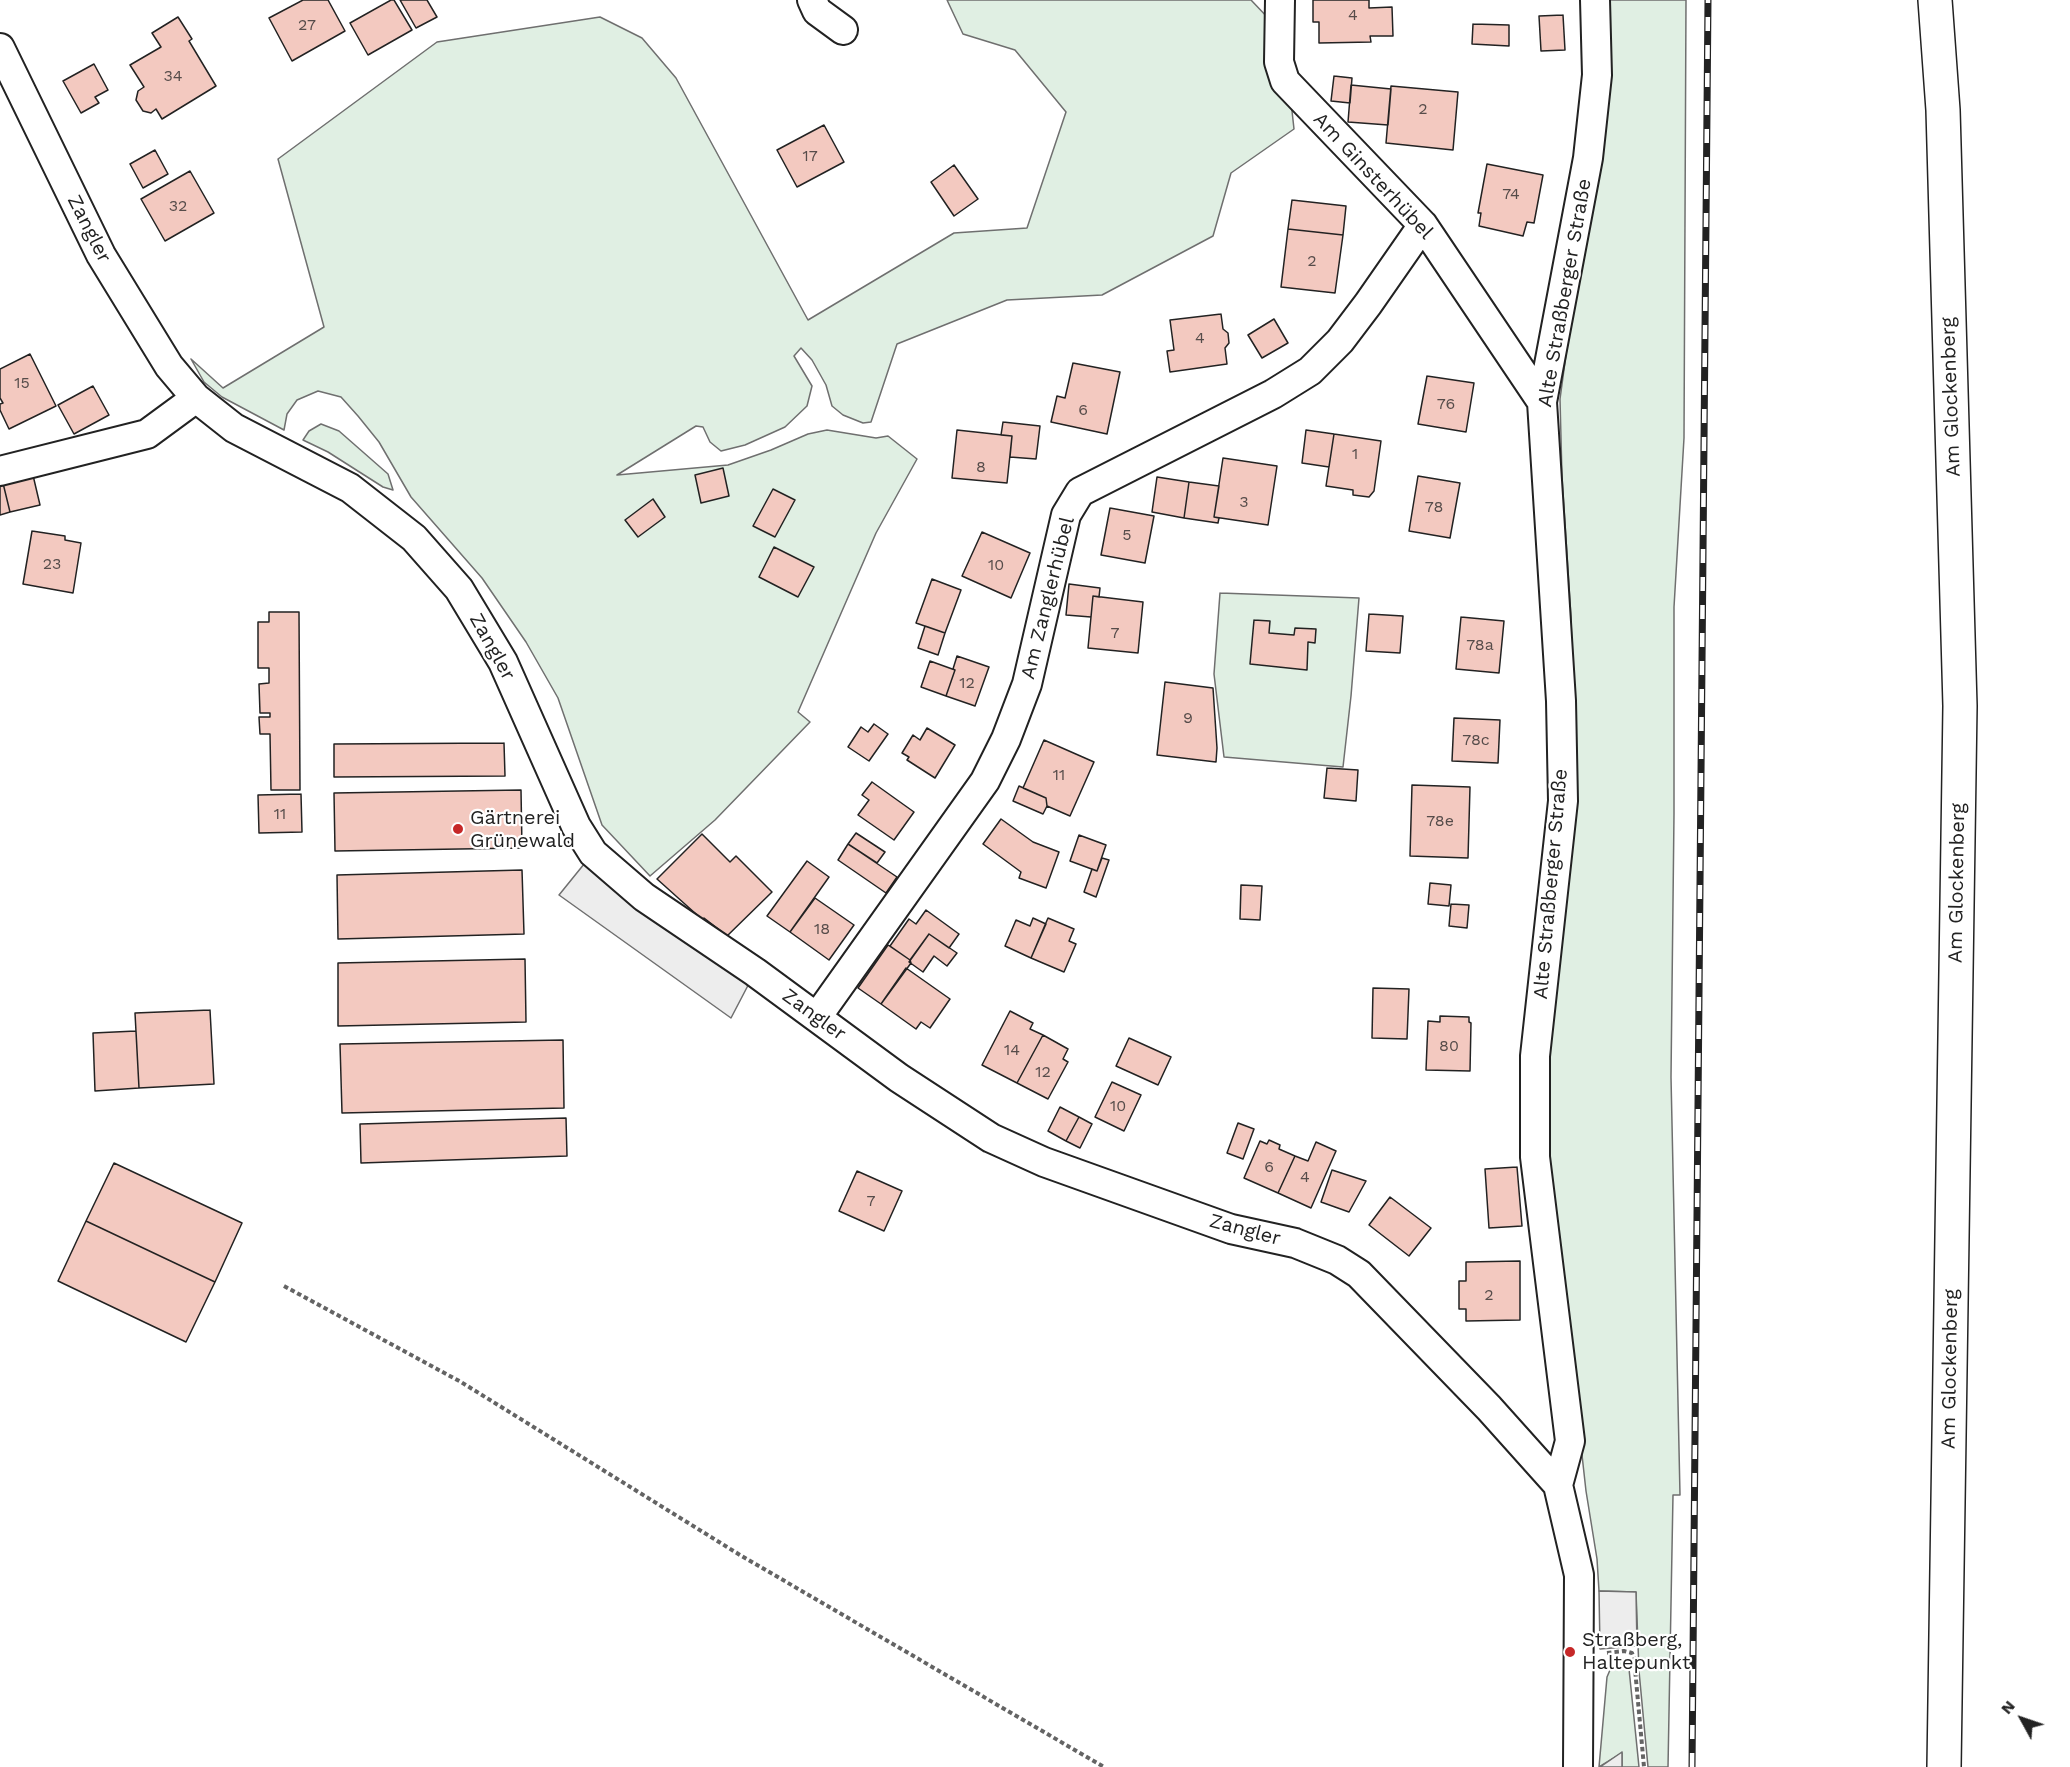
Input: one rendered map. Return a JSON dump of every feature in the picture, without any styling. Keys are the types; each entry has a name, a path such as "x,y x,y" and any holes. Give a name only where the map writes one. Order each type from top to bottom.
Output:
{"main road":[{"name":"Am Glockenberg","path":"1935,0 1943,122 1960,706 1944,1767"}],"street":[{"path":"812,0 817,11 843,30"},
{"name":"Am Ginsterhübel","path":"1280,0 1279,62 1285,81 1423,225 1542,402"},
{"name":"Alte Straßberger Straße","path":"1578,1767 1579,1575 1558,1485 1570,1441 1535,1157 1535,1056 1563,801 1561,701 1542,402 1588,158 1597,75 1595,0"},
{"name":"Zangler","path":"0,48 101,255 169,366 196,399 234,428 350,488 414,538 459,589 503,662 576,826 593,854 644,897 818,1017 898,1078 1002,1142 1044,1162 1231,1229 1295,1243 1337,1260 1359,1274 1489,1408 1558,1485"},
{"name":"Am Zanglerhübel","path":"818,1017 985,781 1006,739 1028,684 1066,515 1080,492 1274,394 1310,371 1340,340 1368,304 1423,225"},
{"path":"0,471 147,434 196,399"}],"path":[{"path":"284,1286 461,1382 740,1555 1104,1767"},
{"path":"1634,1658 1644,1767"}],"green space":[{"path":"947,0 1251,0 1270,20 1291,102 1294,129 1231,173 1213,236 1102,295 1007,300 897,344 871,422 863,423 843,415 832,406 826,385 812,360 801,348 794,356 812,386 807,406 785,427 745,445 721,451 710,442 703,427 696,426 617,475 728,465 808,434 827,430 876,438 888,436 917,459 876,533 798,712 810,722 715,820 650,876 602,825 558,698 526,642 482,578 411,497 379,442 358,416 341,397 318,391 297,400 287,414 284,430 222,397 204,382 191,359 223,388 324,327 278,159 437,42 600,17 642,38 676,78 808,320 954,233 1027,228 1066,112 1015,50 963,34"},
{"path":"1609,0 1686,0 1684,438 1674,607 1671,1077 1680,1495 1673,1495 1668,1767 1648,1767 1639,1671 1636,1592 1599,1591 1549,1158 1545,1100 1574,733 1571,617 1562,477 1560,399 1574,296 1603,133"},
{"path":"321,424 339,431 388,474 393,490 383,487 328,452 303,440 309,431"},
{"path":"1220,593 1359,598 1343,767 1224,757 1214,674"},
{"path":"1620,1659 1628,1659 1639,1767 1622,1767 1622,1753 1599,1767 1607,1677"}],"shaded area":[{"path":"593,853 755,972 731,1018 559,895"},
{"path":"1599,1591 1636,1592 1637,1646 1600,1649"},
{"path":"1622,1752 1622,1767 1600,1767"}],"building":[{"path":"303,0 328,0 345,31 292,61 269,18"},
{"path":"394,0 412,30 368,55 350,23"},
{"path":"400,0 427,0 437,17 416,28"},
{"path":"1313,0 1369,0 1369,8 1392,7 1393,36 1370,36 1371,42 1319,43 1319,22 1313,22"},
{"path":"1563,15 1565,50 1541,51 1539,16"},
{"path":"178,17 192,39 189,41 216,86 162,119 156,109 151,113 143,111 136,100 138,91 144,87 130,65 161,47 152,33"},
{"path":"1473,24 1509,25 1509,46 1472,44"},
{"path":"94,64 108,90 95,97 99,103 81,113 63,81"},
{"path":"1334,76 1352,78 1350,103 1331,101"},
{"path":"1351,85 1391,89 1388,125 1348,122"},
{"path":"1391,86 1458,92 1453,150 1386,143"},
{"path":"824,125 844,162 797,187 777,150"},
{"path":"155,150 168,174 143,188 130,164"},
{"path":"1487,164 1543,175 1534,223 1527,222 1523,236 1479,226 1481,213 1478,213"},
{"path":"954,165 978,199 954,216 931,182"},
{"path":"190,171 214,213 165,241 141,199"},
{"path":"1292,200 1346,206 1343,235 1288,229"},
{"path":"1288,229 1343,235 1335,293 1281,287"},
{"path":"1221,314 1223,329 1228,333 1229,343 1225,348 1227,364 1170,372 1167,351 1174,350 1170,320"},
{"path":"1274,319 1288,343 1262,358 1248,335"},
{"path":"30,354 56,406 9,429 0,410 0,404 3,403 0,398 0,369"},
{"path":"1073,363 1120,372 1107,434 1051,422 1057,396 1065,398"},
{"path":"1427,376 1474,383 1466,432 1418,424"},
{"path":"93,386 109,415 74,434 58,405"},
{"path":"1003,422 1040,426 1036,459 1010,457 1012,436 1001,435"},
{"path":"957,430 1012,436 1007,483 952,478"},
{"path":"1306,430 1334,434 1329,467 1302,463"},
{"path":"1334,434 1381,441 1374,491 1369,497 1353,495 1353,490 1326,486"},
{"path":"1223,458 1277,466 1268,525 1214,517"},
{"path":"723,468 729,496 701,503 695,475"},
{"path":"32,471 40,505 10,512 2,479"},
{"path":"1418,476 1460,483 1450,538 1409,531"},
{"path":"1157,477 1189,482 1184,518 1152,512"},
{"path":"2,479 10,512 0,515 0,480"},
{"path":"1189,482 1219,486 1214,517 1219,518 1218,523 1184,518"},
{"path":"773,489 795,500 775,537 753,526"},
{"path":"653,499 665,517 638,537 625,520"},
{"path":"1110,508 1154,516 1145,563 1101,555"},
{"path":"32,531 65,536 65,540 81,543 73,593 23,584"},
{"path":"982,532 1030,553 1011,598 962,576"},
{"path":"774,547 814,567 798,597 759,577"},
{"path":"932,579 961,590 945,633 916,623"},
{"path":"1069,584 1100,588 1099,597 1093,596 1091,617 1066,615"},
{"path":"1093,596 1143,602 1138,653 1088,648"},
{"path":"269,612 299,612 300,790 271,790 270,734 260,734 259,717 270,717 270,713 260,713 259,684 269,683 269,668 258,668 258,622 269,622"},
{"path":"1369,614 1403,616 1400,653 1366,651"},
{"path":"1461,617 1504,621 1499,673 1456,669"},
{"path":"1254,620 1270,621 1269,633 1294,635 1295,628 1316,629 1315,643 1308,642 1307,670 1250,664"},
{"path":"925,626 945,633 938,655 918,648"},
{"path":"957,656 989,667 975,706 946,696"},
{"path":"930,661 955,670 946,696 921,687"},
{"path":"1165,682 1213,688 1216,762 1157,755"},
{"path":"1454,718 1500,720 1498,763 1452,761"},
{"path":"874,724 888,734 869,761 848,747 861,727 868,732"},
{"path":"927,728 955,745 935,778 907,760 909,757 902,753 913,735 920,740"},
{"path":"1044,740 1094,762 1070,816 1047,806 1046,798 1023,788"},
{"path":"504,743 505,776 334,777 334,744"},
{"path":"1327,768 1358,770 1356,801 1324,798"},
{"path":"872,782 914,812 894,840 858,815 869,800 862,795"},
{"path":"1412,785 1470,787 1468,858 1410,856"},
{"path":"1019,786 1046,798 1047,806 1043,814 1013,801"},
{"path":"521,790 522,848 335,851 334,793"},
{"path":"301,794 302,832 259,833 258,795"},
{"path":"1001,819 1033,842 1059,852 1046,888 1019,878 1021,872 983,844"},
{"path":"856,833 885,852 877,863 848,844"},
{"path":"702,834 730,862 736,856 772,892 725,938 726,935 704,918 699,922 696,914 657,879"},
{"path":"1079,835 1106,845 1097,871 1070,861"},
{"path":"848,844 897,877 886,893 838,860"},
{"path":"1102,858 1109,860 1096,897 1084,892 1092,869 1097,871"},
{"path":"807,861 829,877 790,932 767,916"},
{"path":"522,870 524,934 338,939 337,875"},
{"path":"1430,883 1451,885 1449,906 1428,904"},
{"path":"1241,885 1262,886 1260,920 1240,919"},
{"path":"815,898 854,925 829,960 790,932"},
{"path":"1451,904 1469,905 1467,928 1449,926"},
{"path":"926,910 959,934 949,948 929,934 910,960 890,946 909,919 916,924"},
{"path":"1033,918 1046,924 1031,958 1005,946 1016,920 1030,926"},
{"path":"1048,918 1074,929 1069,941 1076,944 1064,972 1031,958"},
{"path":"929,934 957,953 947,966 934,956 923,972 909,962"},
{"path":"888,945 911,963 881,1004 858,988"},
{"path":"525,959 526,1022 338,1026 338,963"},
{"path":"906,968 950,999 930,1028 921,1022 916,1029 881,1004"},
{"path":"1373,988 1409,989 1407,1039 1372,1038"},
{"path":"210,1010 214,1084 139,1088 135,1013"},
{"path":"1010,1011 1033,1023 1030,1029 1043,1035 1017,1083 982,1065"},
{"path":"1440,1016 1469,1017 1471,1023 1470,1071 1426,1070 1428,1021 1440,1022"},
{"path":"136,1031 139,1088 95,1091 93,1033"},
{"path":"1043,1035 1068,1049 1063,1059 1068,1062 1048,1099 1017,1083"},
{"path":"1129,1038 1171,1057 1158,1085 1116,1066"},
{"path":"563,1040 564,1108 342,1113 340,1044"},
{"path":"1112,1082 1141,1095 1124,1131 1095,1117"},
{"path":"1060,1107 1079,1117 1066,1141 1048,1131"},
{"path":"1079,1117 1092,1124 1080,1148 1066,1141"},
{"path":"566,1118 567,1156 361,1163 360,1124"},
{"path":"1238,1123 1254,1129 1243,1159 1227,1153"},
{"path":"1269,1140 1280,1145 1279,1149 1295,1156 1278,1193 1244,1178 1260,1141 1267,1144"},
{"path":"1316,1142 1336,1151 1311,1208 1278,1193 1295,1156 1308,1161"},
{"path":"114,1163 242,1223 215,1282 86,1221"},
{"path":"1517,1167 1522,1226 1489,1228 1485,1169"},
{"path":"1332,1170 1366,1181 1349,1212 1321,1202"},
{"path":"857,1171 902,1191 884,1231 839,1211"},
{"path":"1390,1197 1431,1228 1409,1256 1369,1225"},
{"path":"86,1221 215,1282 186,1342 58,1281"},
{"path":"1520,1261 1520,1320 1466,1321 1466,1309 1459,1309 1459,1281 1466,1281 1466,1262"}],"railway":[{"path":"1692,1767 1708,0"}],"place":[{"name":"Gärtnerei Grünewald","path":"458,829"},
{"name":"Straßberg, Haltepunkt","path":"1570,1652"}]}
